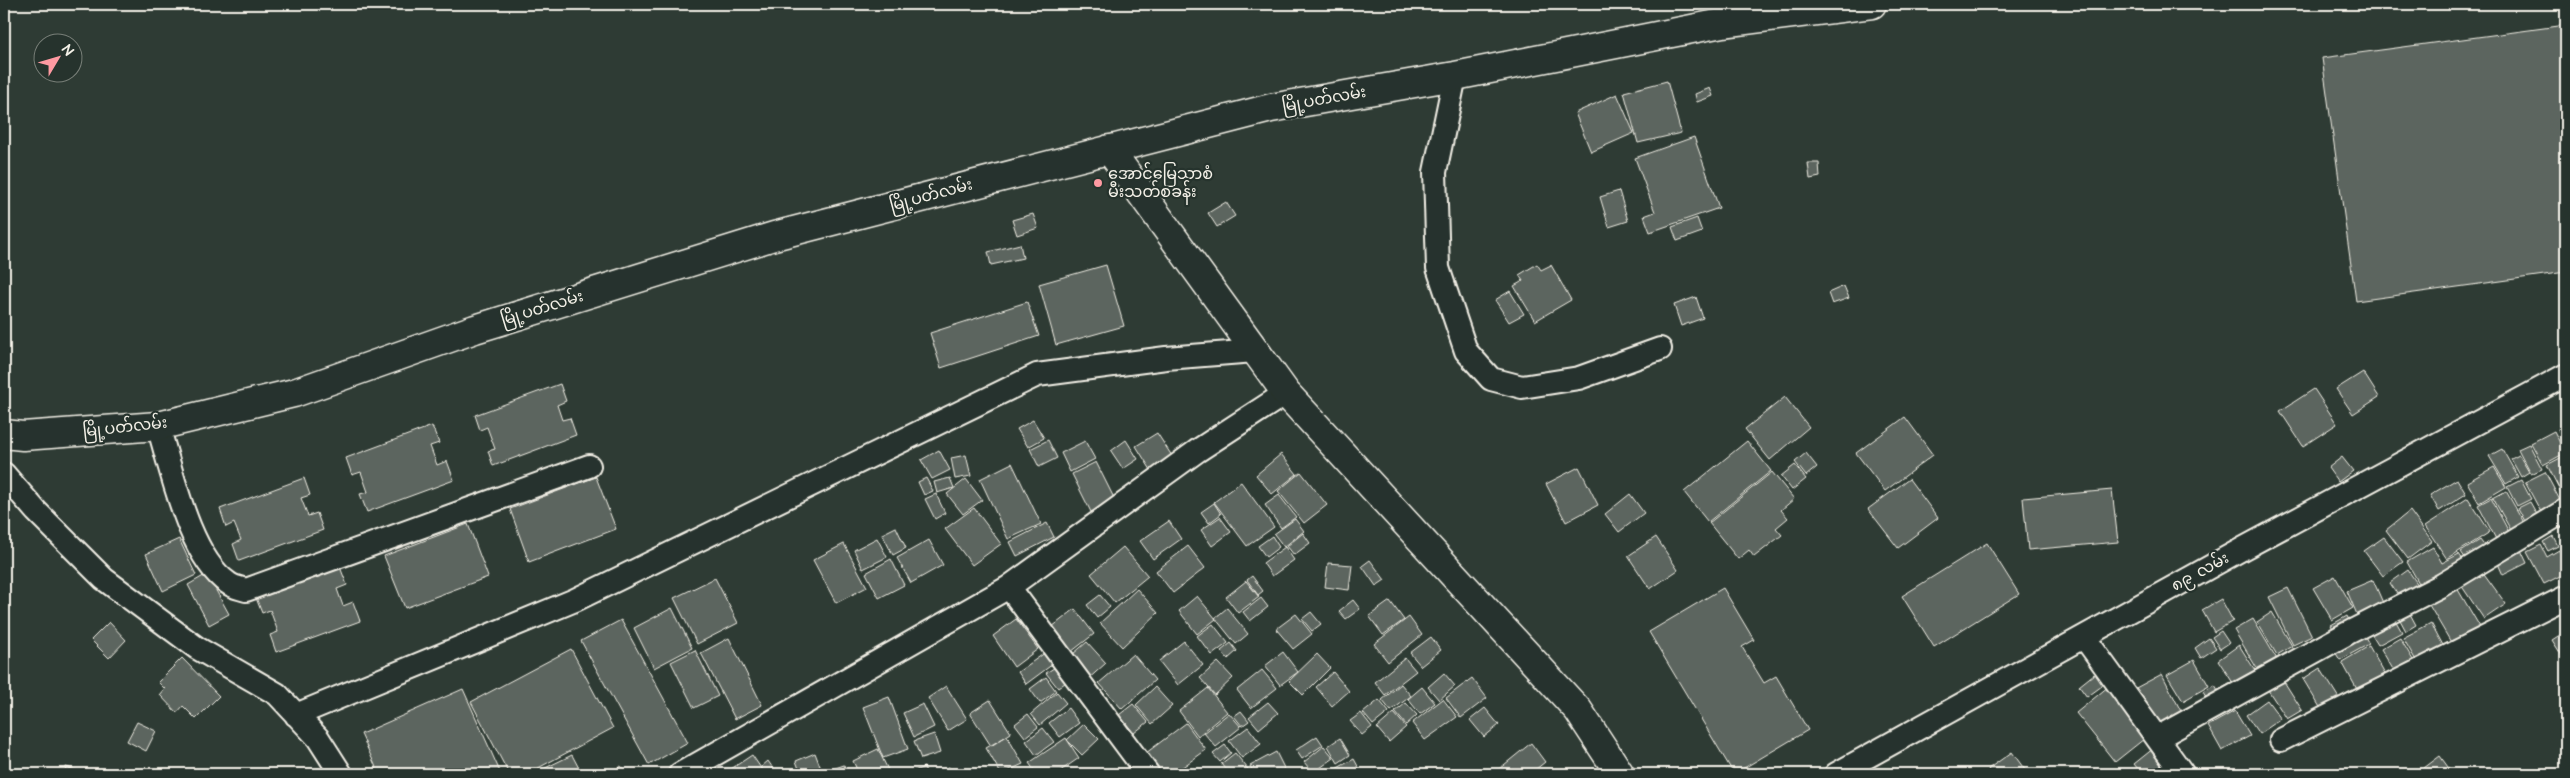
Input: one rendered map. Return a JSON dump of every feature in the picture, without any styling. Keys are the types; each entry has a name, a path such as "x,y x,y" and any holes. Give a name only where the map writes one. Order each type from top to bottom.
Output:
{"main road":[{"name":"မြို့ပတ်လမ်း","path":"4,434 22,436 158,426 294,393 474,329 774,236 1271,108 1455,76 1722,23 1872,4"},
{"path":"1109,149 1286,394 1578,710 1620,774"}],"street":[{"path":"1455,76 1435,172 1438,268 1466,351 1490,379 1522,387 1579,378 1660,350"},
{"path":"296,715 575,600 1036,375 1166,358 1255,351"},
{"name":"၈၉ လမ်း","path":"1836,774 2244,548 2566,375"},
{"path":"680,774 1009,587 1197,451 1286,394"},
{"path":"158,426 191,532 213,569 229,584 246,590 589,466"},
{"path":"4,474 36,511 104,580 197,648 277,694 318,738 340,774"},
{"path":"2157,738 2348,633 2442,585 2566,510"},
{"path":"1009,587 1148,774"},
{"path":"2281,740 2566,597"},
{"path":"2084,637 2183,774"}],"building":[{"path":"2566,25 2566,272 2356,301 2322,58"},
{"path":"1667,81 1681,133 1638,143 1624,92"},
{"path":"1710,88 1713,96 1697,102 1695,94"},
{"path":"1617,94 1634,133 1591,152 1575,113"},
{"path":"1694,137 1719,208 1650,232 1644,216 1655,212 1635,158"},
{"path":"1808,163 1819,163 1820,177 1810,179"},
{"path":"1619,191 1628,221 1609,227 1600,197"},
{"path":"1226,202 1235,216 1217,227 1208,213"},
{"path":"1033,214 1038,228 1017,235 1012,220"},
{"path":"1697,218 1702,232 1677,241 1672,227"},
{"path":"1020,244 1023,258 991,265 988,252"},
{"path":"1537,264 1541,270 1551,265 1571,300 1535,321 1514,286 1523,281 1519,275"},
{"path":"1106,265 1124,326 1056,345 1039,284"},
{"path":"1844,286 1849,298 1832,304 1828,293"},
{"path":"1510,291 1524,314 1509,322 1495,300"},
{"path":"1696,297 1703,318 1681,326 1674,305"},
{"path":"1027,302 1039,336 941,368 930,333"},
{"path":"2363,372 2379,397 2353,414 2336,389"},
{"path":"560,384 566,401 557,405 562,420 570,418 576,435 493,466 488,451 495,449 487,427 480,430 475,415"},
{"path":"2314,389 2337,424 2303,446 2280,411"},
{"path":"1785,397 1809,427 1770,460 1745,429"},
{"path":"1905,417 1933,455 1885,491 1856,453"},
{"path":"1033,420 1044,438 1028,447 1017,429"},
{"path":"2566,425 2566,448 2558,429"},
{"path":"432,426 439,443 430,446 437,465 447,461 454,480 367,512 360,494 368,492 361,472 352,475 346,458"},
{"path":"2554,431 2565,453 2543,465 2531,443"},
{"path":"1157,433 1172,456 1151,470 1136,446"},
{"path":"1048,440 1057,458 1039,467 1030,449"},
{"path":"1126,440 1138,459 1123,469 1111,451"},
{"path":"1085,441 1095,459 1070,472 1061,453"},
{"path":"1747,441 1771,471 1708,522 1684,492"},
{"path":"2529,444 2542,469 2531,474 2518,449"},
{"path":"2502,449 2518,477 2506,484 2489,456"},
{"path":"939,450 950,470 932,479 921,460"},
{"path":"1806,453 1817,467 1806,476 1795,462"},
{"path":"1281,454 1297,474 1272,494 1256,475"},
{"path":"966,455 971,476 955,479 951,458"},
{"path":"2519,455 2529,472 2521,477 2511,459"},
{"path":"2564,456 2566,460 2566,502 2547,465"},
{"path":"2342,457 2353,471 2338,482 2328,468"},
{"path":"1096,462 1115,500 1091,512 1072,474"},
{"path":"1012,463 1041,524 1008,539 980,479"},
{"path":"1795,465 1806,479 1792,490 1781,476"},
{"path":"1579,467 1598,505 1566,522 1546,484"},
{"path":"2494,467 2506,487 2479,503 2467,482"},
{"path":"1301,472 1327,505 1304,523 1278,491"},
{"path":"1772,472 1794,499 1781,510 1788,518 1776,528 1782,535 1754,557 1749,550 1738,559 1709,523"},
{"path":"2545,472 2562,504 2542,514 2525,482"},
{"path":"596,477 616,529 529,562 510,509"},
{"path":"304,478 310,495 301,498 308,516 317,513 323,530 239,561 233,544 241,540 234,523 226,527 220,509"},
{"path":"926,478 933,491 924,495 918,482"},
{"path":"950,478 954,488 937,493 934,482"},
{"path":"966,479 982,500 963,514 947,494"},
{"path":"1909,479 1938,518 1898,548 1868,509"},
{"path":"2457,479 2466,494 2439,511 2430,495"},
{"path":"2521,480 2531,499 2517,506 2507,487"},
{"path":"1241,482 1274,527 1247,546 1214,502"},
{"path":"2112,490 2118,542 2028,550 2023,498"},
{"path":"2506,491 2526,526 2513,534 2493,498"},
{"path":"936,494 945,513 935,519 925,499"},
{"path":"1630,494 1644,513 1619,532 1605,514"},
{"path":"1279,495 1296,517 1281,528 1265,505"},
{"path":"2468,498 2490,532 2447,559 2425,526"},
{"path":"2491,498 2510,534 2497,541 2478,505"},
{"path":"2530,502 2539,518 2527,525 2518,508"},
{"path":"1214,503 1221,514 1209,523 1201,512"},
{"path":"974,508 1001,544 972,565 945,529"},
{"path":"2410,511 2432,541 2408,559 2386,530"},
{"path":"1220,517 1231,532 1212,546 1201,530"},
{"path":"1295,519 1304,531 1284,547 1274,534"},
{"path":"1169,521 1181,539 1153,559 1140,541"},
{"path":"1047,523 1054,537 1017,556 1010,542"},
{"path":"468,524 488,577 405,608 384,556"},
{"path":"896,527 906,548 893,555 882,534"},
{"path":"1303,533 1310,543 1294,555 1287,546"},
{"path":"1272,536 1279,547 1266,557 1258,546"},
{"path":"2553,536 2558,546 2548,551 2543,542"},
{"path":"1656,537 1678,570 1650,589 1628,556"},
{"path":"2384,537 2403,562 2383,576 2364,551"},
{"path":"877,538 887,557 863,569 854,550"},
{"path":"179,539 196,575 163,591 146,554"},
{"path":"929,540 943,565 911,583 897,558"},
{"path":"2480,540 2489,552 2470,565 2461,552"},
{"path":"1987,543 2019,594 1934,647 1902,596"},
{"path":"844,544 867,587 836,603 813,560"},
{"path":"2541,545 2547,557 2559,550 2566,564 2566,573 2544,584 2527,552"},
{"path":"1188,546 1205,568 1173,593 1156,571"},
{"path":"1123,547 1148,576 1115,603 1091,574"},
{"path":"1285,547 1294,560 1272,576 1263,563"},
{"path":"2433,547 2442,563 2459,554 2467,566 2424,592 2407,562"},
{"path":"2520,548 2527,563 2503,575 2496,559"},
{"path":"891,559 904,585 879,598 866,573"},
{"path":"1370,560 1385,580 1376,586 1362,566"},
{"path":"1328,563 1352,565 1349,590 1325,587"},
{"path":"340,567 347,585 337,589 343,606 353,602 360,621 276,652 270,635 278,632 270,610 262,613 256,598"},
{"path":"2408,570 2422,591 2403,603 2390,583"},
{"path":"2482,571 2506,604 2484,619 2461,585"},
{"path":"207,574 229,614 209,625 188,585"},
{"path":"1252,576 1263,591 1258,595 1247,580"},
{"path":"2335,576 2353,608 2332,620 2313,588"},
{"path":"715,578 738,623 697,644 674,598"},
{"path":"2373,580 2387,612 2361,624 2347,591"},
{"path":"1246,581 1259,597 1238,613 1226,597"},
{"path":"1723,588 1754,640 1742,647 1764,683 1776,676 1808,730 1734,774 1649,632"},
{"path":"2288,588 2312,636 2293,645 2269,597"},
{"path":"2457,588 2480,627 2452,644 2429,605"},
{"path":"1137,589 1158,613 1122,647 1100,623"},
{"path":"1100,595 1110,607 1097,618 1087,605"},
{"path":"1197,596 1216,619 1197,634 1179,611"},
{"path":"1261,598 1268,607 1250,621 1243,612"},
{"path":"2221,599 2233,621 2214,632 2202,610"},
{"path":"1353,600 1360,609 1346,619 1339,611"},
{"path":"1390,601 1404,620 1383,635 1369,616"},
{"path":"672,608 692,648 654,668 634,628"},
{"path":"1227,608 1248,634 1236,644 1215,618"},
{"path":"1075,609 1094,634 1071,652 1052,627"},
{"path":"1311,612 1321,624 1312,631 1302,619"},
{"path":"2272,612 2292,646 2277,655 2257,622"},
{"path":"2409,612 2416,625 2406,631 2399,618"},
{"path":"1296,614 1312,634 1293,649 1276,629"},
{"path":"2347,616 2353,628 2337,636 2331,625"},
{"path":"1409,617 1422,635 1388,662 1374,644"},
{"path":"2394,618 2402,632 2378,645 2370,632"},
{"path":"1016,619 1038,649 1014,667 993,636"},
{"path":"2253,619 2281,666 2262,677 2234,630"},
{"path":"621,620 688,743 649,765 581,641"},
{"path":"109,622 126,640 109,658 91,640"},
{"path":"2431,623 2445,649 2418,664 2403,638"},
{"path":"1213,624 1228,643 1212,655 1197,636"},
{"path":"2221,631 2229,643 2220,649 2212,637"},
{"path":"2362,631 2369,644 2340,660 2332,647"},
{"path":"2566,631 2566,662 2552,640"},
{"path":"1431,637 1441,650 1421,666 1410,653"},
{"path":"729,638 762,705 735,719 701,653"},
{"path":"2209,638 2216,648 2201,658 2195,648"},
{"path":"2400,638 2413,660 2394,671 2381,649"},
{"path":"1184,641 1203,665 1178,685 1159,661"},
{"path":"1087,642 1106,663 1085,682 1066,660"},
{"path":"1231,643 1237,651 1228,659 1221,651"},
{"path":"2239,645 2258,675 2237,689 2218,660"},
{"path":"2369,646 2387,678 2359,693 2342,662"},
{"path":"571,649 613,728 527,774 509,774 471,702"},
{"path":"695,650 718,696 694,708 671,662"},
{"path":"1049,650 1057,661 1026,684 1018,672"},
{"path":"1283,652 1298,672 1280,685 1265,666"},
{"path":"1133,654 1155,680 1122,709 1099,683"},
{"path":"1317,654 1330,668 1303,695 1289,681"},
{"path":"182,658 219,696 196,719 183,706 177,713 160,695 165,689 158,682"},
{"path":"1405,658 1416,671 1385,695 1375,682"},
{"path":"2194,660 2209,686 2183,701 2167,675"},
{"path":"1218,662 1233,678 1215,695 1200,678"},
{"path":"1057,666 1069,680 1058,688 1046,673"},
{"path":"2320,668 2342,703 2324,714 2303,679"},
{"path":"1262,670 1277,688 1251,708 1237,690"},
{"path":"1333,672 1349,691 1332,706 1316,687"},
{"path":"1444,673 1455,686 1439,700 1428,687"},
{"path":"2094,674 2102,686 2087,697 2079,686"},
{"path":"2162,674 2186,721 2158,736 2134,689"},
{"path":"1046,677 1056,691 1040,703 1030,689"},
{"path":"1472,678 1487,698 1461,718 1446,698"},
{"path":"2283,680 2302,710 2287,719 2268,690"},
{"path":"1401,684 1411,696 1391,711 1382,700"},
{"path":"2215,685 2224,700 2212,707 2203,692"},
{"path":"946,686 967,719 948,731 928,698"},
{"path":"2109,686 2149,735 2115,762 2076,713"},
{"path":"1155,687 1172,706 1152,724 1136,705"},
{"path":"1422,687 1435,703 1420,714 1408,699"},
{"path":"1208,688 1227,712 1198,736 1179,711"},
{"path":"463,689 501,774 379,774 361,734"},
{"path":"1057,692 1066,703 1040,725 1031,714"},
{"path":"889,697 908,749 883,758 863,707"},
{"path":"1443,699 1457,717 1425,740 1412,723"},
{"path":"990,700 1011,733 991,746 970,713"},
{"path":"1379,700 1389,712 1373,725 1363,713"},
{"path":"2267,700 2281,719 2259,734 2246,715"},
{"path":"1268,702 1278,713 1259,729 1249,717"},
{"path":"1406,703 1417,715 1406,725 1395,712"},
{"path":"923,704 934,727 914,737 903,713"},
{"path":"1133,704 1148,722 1134,733 1119,715"},
{"path":"1068,708 1079,723 1060,737 1049,723"},
{"path":"1485,708 1499,725 1484,737 1470,720"},
{"path":"1241,711 1249,721 1242,726 1234,716"},
{"path":"2235,711 2250,736 2222,751 2208,726"},
{"path":"1229,713 1241,727 1216,747 1204,733"},
{"path":"1361,713 1372,727 1362,735 1350,721"},
{"path":"1394,713 1406,727 1389,742 1377,728"},
{"path":"1028,714 1038,727 1025,737 1015,724"},
{"path":"137,722 156,731 146,751 127,741"},
{"path":"1186,723 1206,750 1173,774 1162,774 1146,753"},
{"path":"1084,724 1099,739 1082,755 1067,740"},
{"path":"1248,727 1261,744 1242,758 1229,741"},
{"path":"1043,728 1054,742 1036,755 1026,741"},
{"path":"934,734 940,753 921,759 914,741"},
{"path":"1007,736 1023,764 1001,774 986,748"},
{"path":"1317,736 1323,745 1302,759 1296,750"},
{"path":"1066,738 1079,758 1056,774 1037,774 1029,763"},
{"path":"1340,738 1350,755 1338,763 1328,746"},
{"path":"1531,743 1545,762 1530,774 1503,774 1499,769"},
{"path":"1225,745 1231,753 1220,762 1213,754"},
{"path":"1324,746 1334,758 1313,773 1304,762"},
{"path":"2154,748 2170,774 2142,774 2134,764"},
{"path":"878,749 890,774 859,774 853,761"},
{"path":"1276,752 1287,774 1254,774 1250,766"},
{"path":"2012,752 2028,774 1991,774 1988,769"},
{"path":"815,753 823,774 801,774 796,761"},
{"path":"1235,753 1248,769 1242,774 1229,774 1221,764"},
{"path":"572,755 582,774 533,774"},
{"path":"752,755 765,774 725,773"},
{"path":"2440,756 2453,774 2416,774"},
{"path":"1354,759 1360,770 1352,774 1333,774 1332,771"},
{"path":"768,761 777,774 766,774 761,767"},
{"path":"844,765 848,774 824,774 824,772"},
{"path":"621,766 626,774 607,774"},
{"path":"66,767 83,772 82,774 64,774"},
{"path":"924,767 927,774 907,774"},
{"path":"949,767 953,774 934,774"}],"place":[{"name":"အောင်မြေသာစံ မီးသတ်စခန်း","path":"1098,183"}]}
